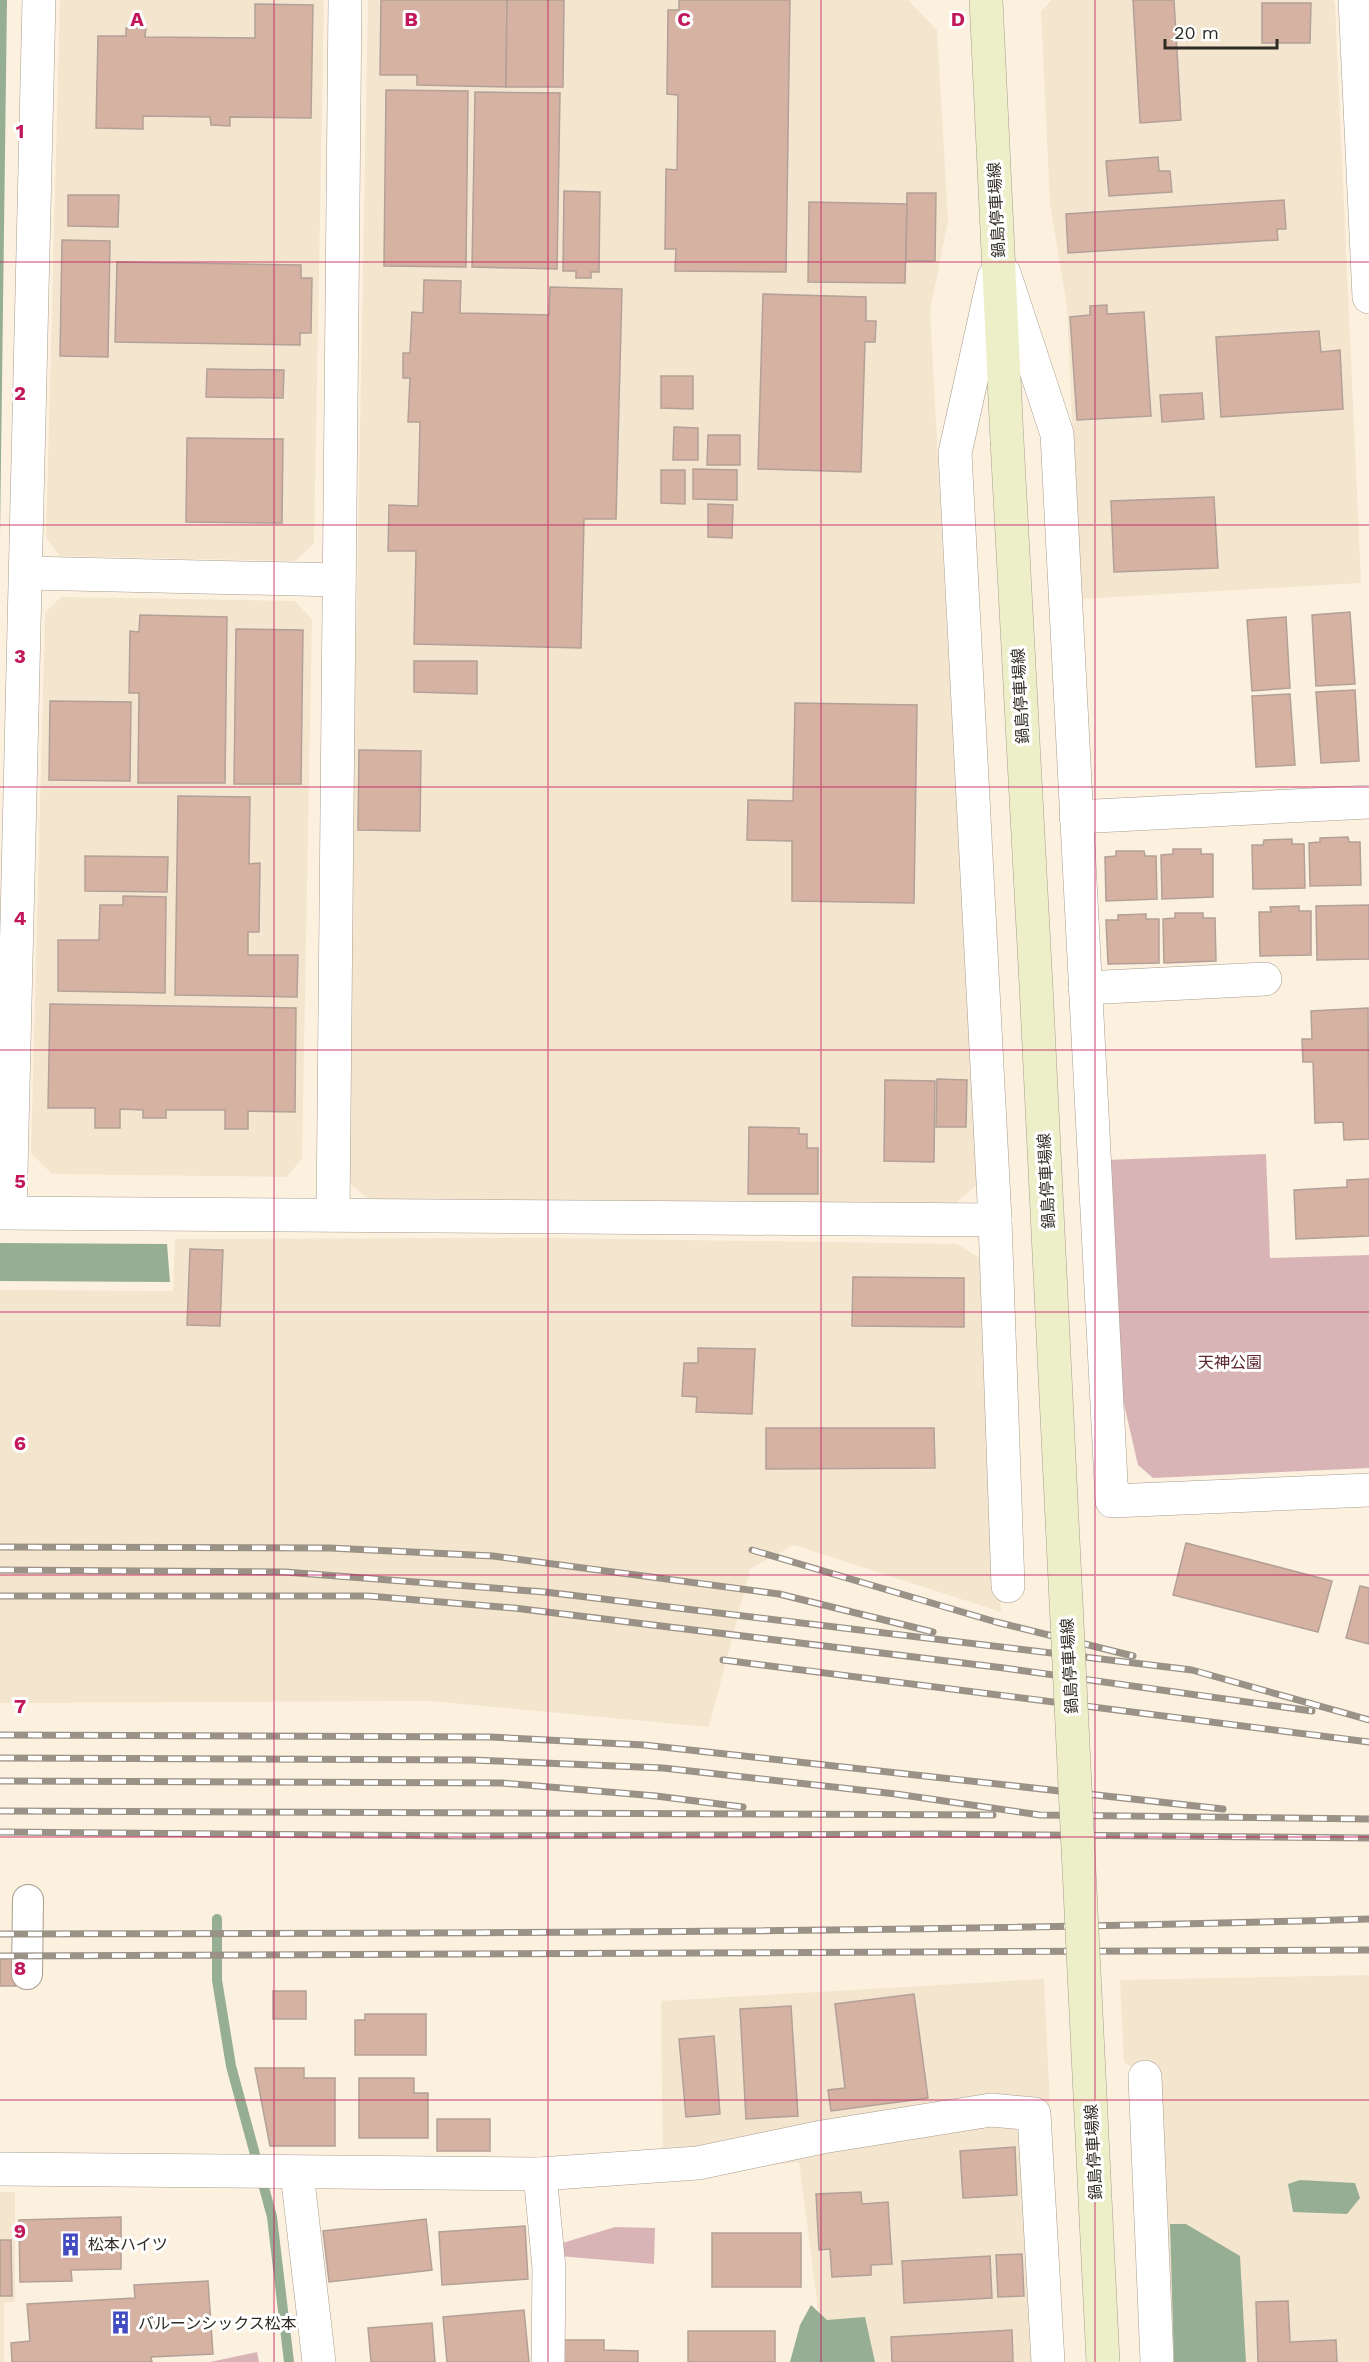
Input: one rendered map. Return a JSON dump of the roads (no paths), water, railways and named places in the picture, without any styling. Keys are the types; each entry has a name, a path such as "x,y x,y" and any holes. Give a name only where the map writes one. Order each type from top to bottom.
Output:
{"main road":[{"name":"鍋島停車場線","path":"986,0 1103,2362"}],"street":[{"path":"39,0 26,573 5,1212 995,1220"},
{"path":"333,1215 345,0"},
{"path":"1355,0 1369,297"},
{"path":"998,257 1057,434 1112,1501 1369,1490"},
{"path":"998,257 955,453 995,1220 1008,1586"},
{"path":"26,573 339,580"},
{"path":"1076,817 1369,802"},
{"path":"1085,988 1265,980"},
{"path":"27,1974 28,1900"},
{"path":"1145,2077 1157,2362"},
{"path":"0,2169 540,2174 698,2163 822,2137 991,2110 1034,2114 1048,2362"},
{"path":"288,2173 319,2362"},
{"path":"540,2174 549,2268 548,2362"}],"waterway":[{"path":"217,1919 217,1980 231,2066 272,2217 289,2362"}],"railway":[{"path":"0,1547 330,1548 493,1556 779,1594 933,1632"},
{"path":"752,1550 996,1622 1133,1656"},
{"path":"0,1570 285,1572 545,1592 1192,1670 1369,1720"},
{"path":"0,1596 368,1596 514,1608 1004,1668 1312,1711"},
{"path":"723,1660 1369,1742"},
{"path":"0,1735 491,1737 644,1745 1223,1809"},
{"path":"0,1758 472,1760 663,1768 896,1794 1040,1815 1369,1819"},
{"path":"0,1781 502,1783 656,1796 743,1807"},
{"path":"0,1811 993,1815"},
{"path":"0,1832 470,1836 936,1834 1369,1838"},
{"path":"0,1934 856,1930 1369,1919"},
{"path":"0,1956 1369,1950"}],"place":[{"name":"松本ハイツ","path":"70,2244"},
{"name":"バルーンシックス松本","path":"120,2323"}],"park label":[{"name":"天神公園","path":"1230,1362"}]}
